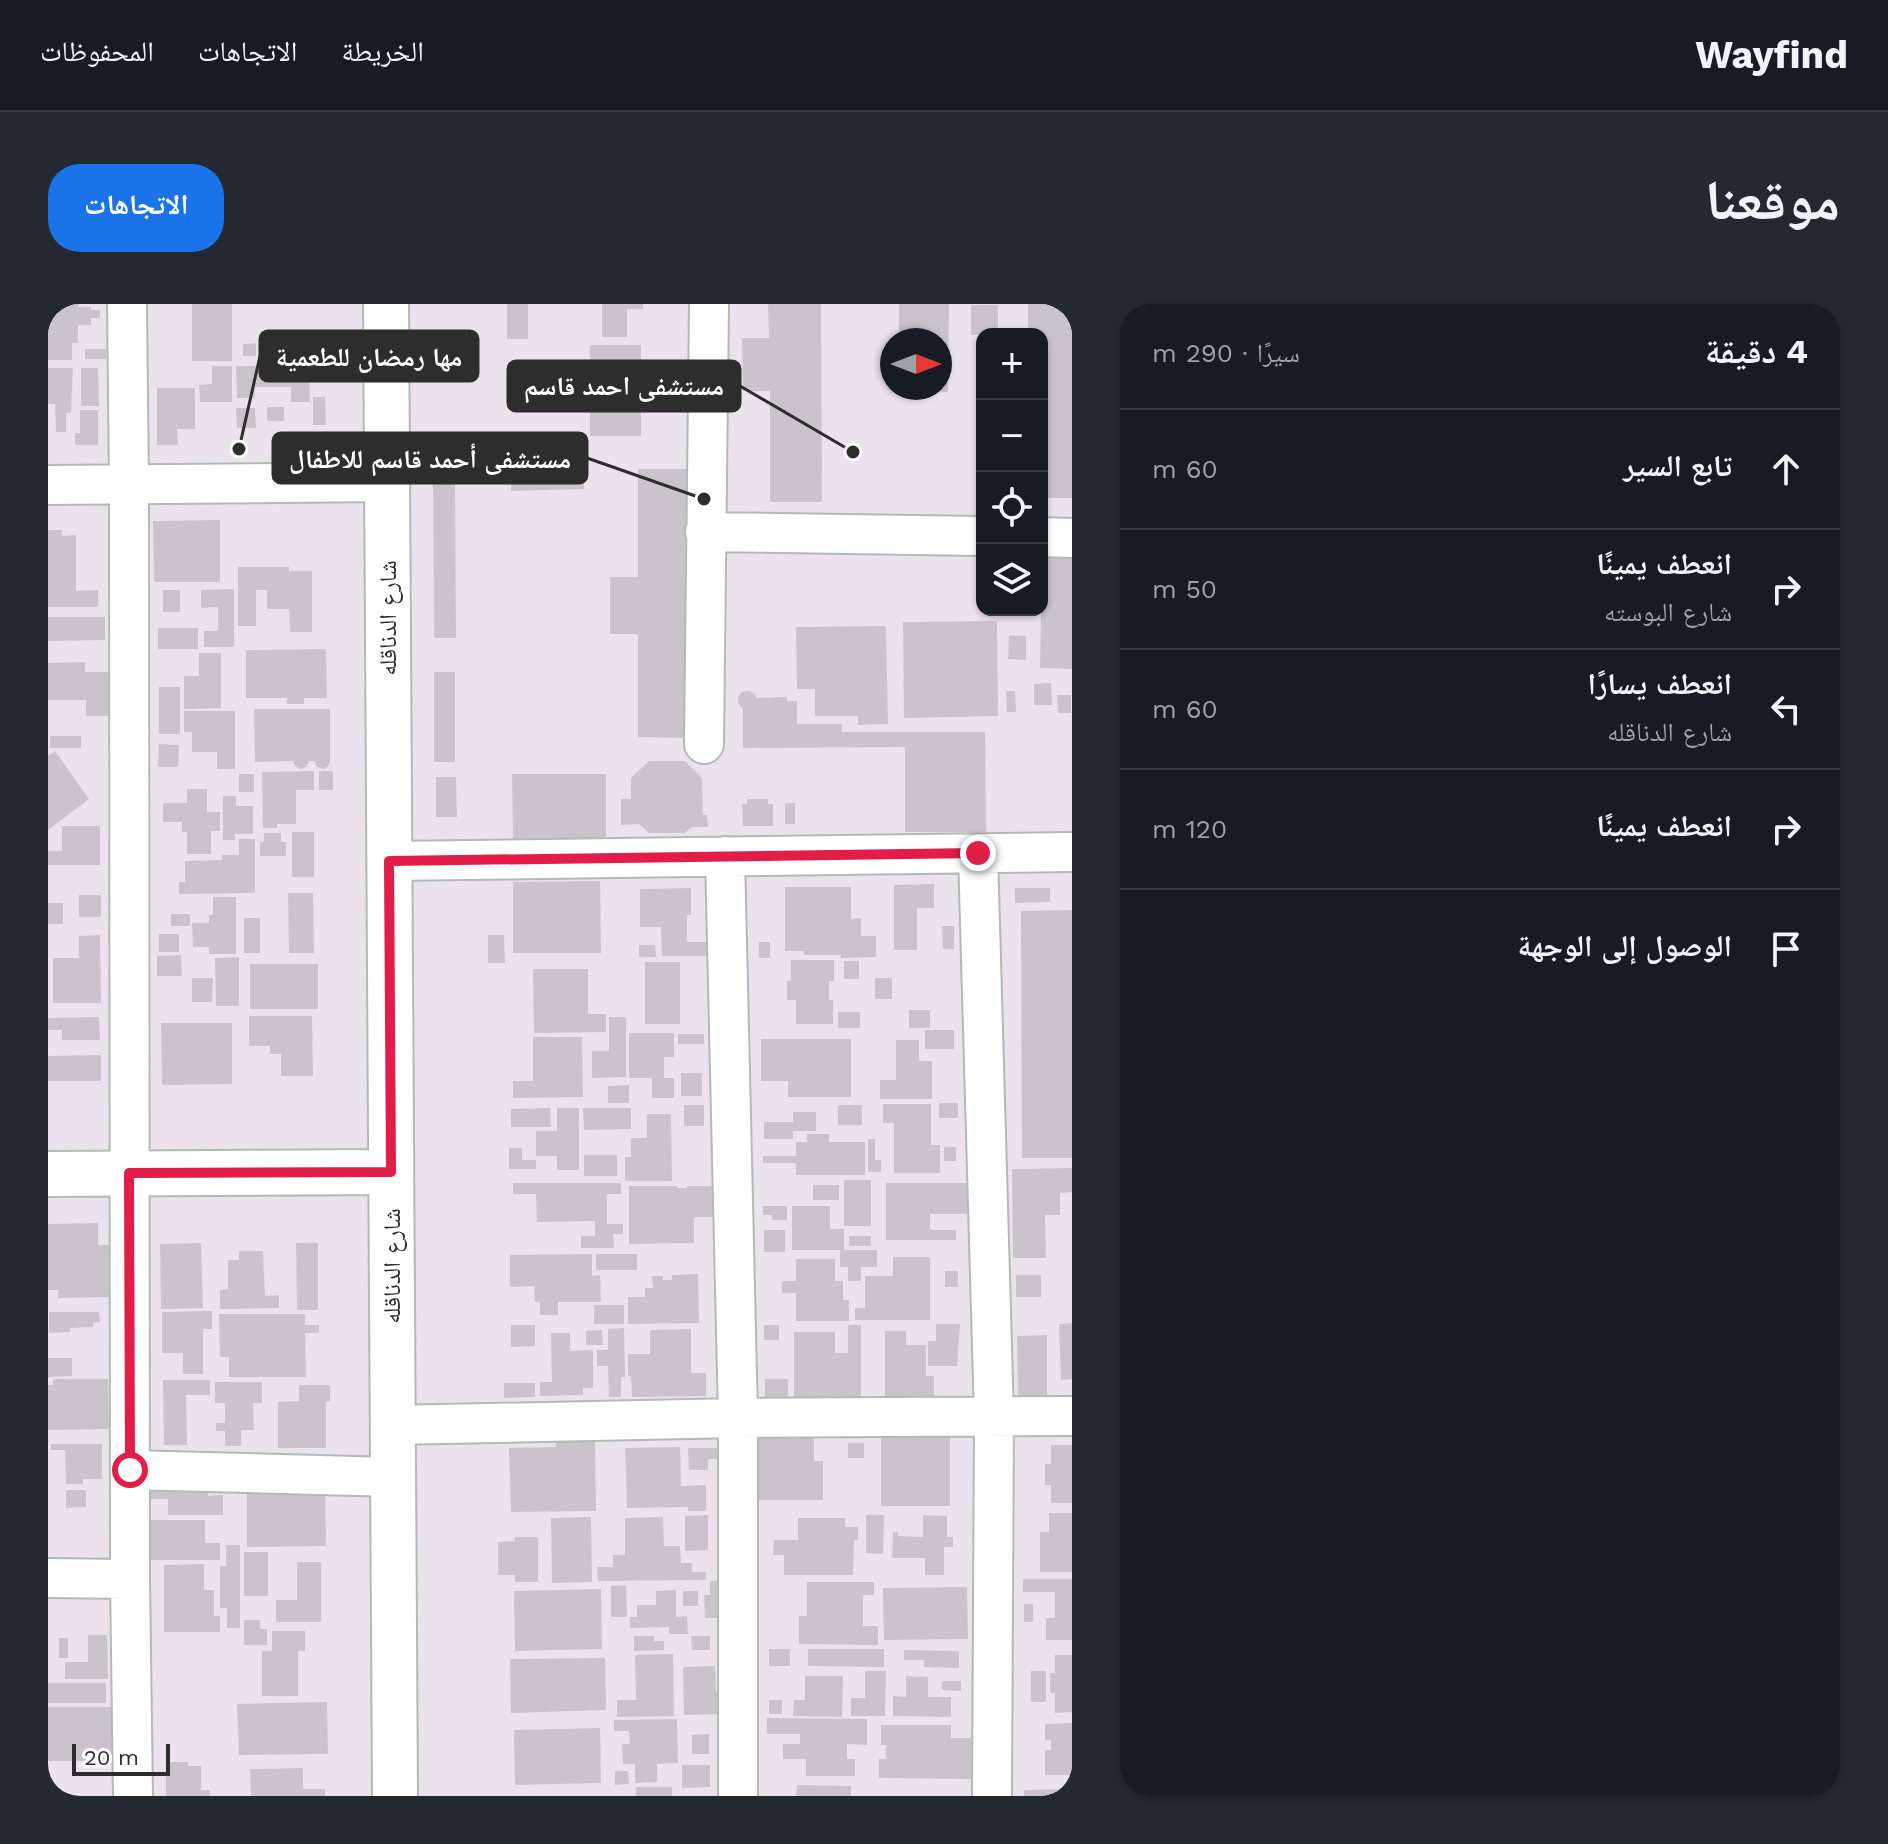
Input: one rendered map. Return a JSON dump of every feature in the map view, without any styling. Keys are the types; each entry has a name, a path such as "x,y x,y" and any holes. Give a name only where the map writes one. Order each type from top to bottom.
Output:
{"street":[{"path":"127,304 133,1796"},
{"name":"شارع الدناقله","path":"386,304 395,1796"},
{"path":"704,744 709,304"},
{"path":"48,485 387,482"},
{"path":"705,532 976,536"},
{"path":"1048,537 1072,538"},
{"path":"389,861 1072,852"},
{"path":"978,853 994,1417 992,1796"},
{"path":"725,856 738,1418 738,1796"},
{"path":"48,1174 391,1172"},
{"path":"393,1425 738,1418 1072,1416"},
{"path":"130,1470 393,1477"},
{"path":"48,1578 130,1579"}],"building":[{"path":"64,304 100,310 100,318 91,318 91,325 78,325 78,343 72,343 72,360 48,360 48,306"},
{"path":"192,304 232,304 232,361 192,361"},
{"path":"507,304 528,304 528,339 507,339"},
{"path":"602,304 643,304 643,309 627,309 627,337 602,337"},
{"path":"768,304 821,304 822,502 770,502 770,391 743,391 742,338 769,338"},
{"path":"899,304 949,304 949,328 899,328"},
{"path":"1028,304 1072,304 1072,498 1048,498 1048,328 1028,328"},
{"path":"971,305 998,305 998,328 976,328 976,335 971,335"},
{"path":"256,343 256,356 243,356 243,344"},
{"path":"590,345 641,345 641,436 590,436"},
{"path":"85,349 106,349 106,359 85,359"},
{"path":"309,365 310,402 291,402 291,387 255,387 255,398 237,398 236,366"},
{"path":"212,366 232,366 232,402 200,402 199,385 212,384"},
{"path":"48,368 73,368 71,413 66,413 66,432 56,432 55,404 48,404"},
{"path":"81,368 98,368 99,406 81,406"},
{"path":"157,388 195,388 195,429 177,429 178,445 157,445"},
{"path":"313,397 325,397 326,425 313,425"},
{"path":"267,407 284,407 284,421 267,421"},
{"path":"236,408 255,408 256,428 237,428"},
{"path":"80,410 98,410 98,445 75,445 75,433 80,433"},
{"path":"584,465 584,489 511,491 511,466"},
{"path":"638,469 690,469 688,738 638,737 638,634 610,634 610,577 638,577"},
{"path":"433,476 455,476 456,638 434,638"},
{"path":"220,520 220,582 154,582 153,521"},
{"path":"48,530 62,530 62,536 76,535 76,591 98,590 98,607 48,607"},
{"path":"1048,553 1072,553 1072,669 1040,668 1041,616 1048,616"},
{"path":"238,567 289,567 289,571 312,571 312,632 290,632 289,609 267,609 267,590 256,590 256,626 238,626"},
{"path":"234,589 234,647 204,647 204,631 218,631 218,607 201,608 201,590"},
{"path":"163,590 180,590 180,612 163,612"},
{"path":"48,617 105,617 105,640 48,641"},
{"path":"997,621 998,716 904,718 903,622"},
{"path":"886,626 888,724 858,725 858,716 815,716 815,689 797,689 796,627"},
{"path":"158,628 198,628 198,649 158,649"},
{"path":"1009,635 1026,636 1026,660 1008,659"},
{"path":"326,649 327,698 304,698 304,704 287,704 287,698 246,698 246,650"},
{"path":"199,653 221,653 221,708 184,709 184,676 199,676"},
{"path":"85,662 85,672 110,672 110,716 86,716 86,700 48,700 48,663"},
{"path":"434,672 455,672 455,762 434,762"},
{"path":"1051,683 1052,705 1034,705 1034,684"},
{"path":"159,687 180,687 180,734 159,734"},
{"path":"748,691 757,698 787,697 787,701 797,701 797,724 842,724 842,732 985,732 986,832 905,832 905,747 743,748 743,709 738,697"},
{"path":"1006,691 1015,691 1016,712 1007,712"},
{"path":"1057,695 1071,695 1071,713 1058,713"},
{"path":"254,709 330,709 328,767 317,767 314,761 309,761 301,769 293,761 255,762"},
{"path":"184,711 235,711 235,769 217,769 217,752 192,752 192,732 184,732"},
{"path":"50,736 81,736 81,748 50,748"},
{"path":"159,744 179,745 178,767 158,767"},
{"path":"55,751 89,799 48,830 48,756"},
{"path":"649,761 685,761 702,778 703,815 707,815 708,827 692,827 685,833 649,833 639,824 621,825 621,799 631,799 631,778"},
{"path":"314,771 314,790 296,790 296,824 263,828 262,772"},
{"path":"319,771 333,771 333,790 319,790"},
{"path":"239,774 254,774 254,792 239,792"},
{"path":"512,774 606,774 606,838 513,839"},
{"path":"436,777 456,777 457,817 436,817"},
{"path":"187,789 207,789 207,812 220,812 220,831 211,831 211,854 187,854 187,832 182,832 182,822 163,822 163,803 187,803"},
{"path":"223,796 236,796 236,806 253,806 253,834 235,834 235,840 223,840"},
{"path":"747,799 768,799 768,804 773,804 773,826 743,826 742,804 747,804"},
{"path":"785,803 795,803 795,824 785,824"},
{"path":"62,826 100,826 100,865 48,865 48,851 62,851"},
{"path":"292,832 314,832 314,877 292,877"},
{"path":"264,833 281,833 281,842 286,842 286,856 260,856"},
{"path":"239,839 255,839 255,893 179,894 179,882 185,882 185,861 222,860 222,855 239,855"},
{"path":"600,881 601,953 513,953 513,882"},
{"path":"934,884 934,908 917,908 917,950 894,950 894,885"},
{"path":"785,887 851,887 851,919 861,918 861,936 876,936 876,957 841,958 841,955 804,955 804,951 785,951"},
{"path":"691,888 687,942 708,942 708,956 662,956 661,927 640,927 640,889"},
{"path":"1015,888 1050,888 1050,902 1015,903"},
{"path":"288,893 313,893 314,953 289,953"},
{"path":"79,895 101,895 101,917 79,917"},
{"path":"213,897 236,897 236,954 209,954 209,947 193,947 192,923 209,923 209,915 213,915"},
{"path":"48,903 63,903 63,924 48,924"},
{"path":"1072,910 1072,1158 1022,1158 1021,911"},
{"path":"171,914 190,914 190,926 171,926"},
{"path":"244,918 260,918 260,953 244,953"},
{"path":"942,926 954,926 954,949 943,949"},
{"path":"159,934 179,934 179,952 159,952"},
{"path":"100,935 101,1003 53,1003 53,958 79,958 79,936"},
{"path":"488,935 504,935 505,963 488,963"},
{"path":"759,942 770,942 770,958 759,958"},
{"path":"639,945 655,945 656,957 639,957"},
{"path":"181,955 182,976 157,976 157,956"},
{"path":"239,957 239,1006 216,1006 215,958"},
{"path":"791,960 834,960 834,981 829,981 833,1024 796,1024 796,1000 787,1000"},
{"path":"844,961 859,961 859,979 844,979"},
{"path":"645,962 680,962 680,1024 645,1024"},
{"path":"250,964 318,964 318,1009 250,1009"},
{"path":"533,969 588,969 588,1014 606,1014 606,1032 534,1033"},
{"path":"192,978 213,978 212,1002 192,1002"},
{"path":"875,978 892,978 892,999 875,999"},
{"path":"909,1010 930,1010 930,1028 909,1028"},
{"path":"838,1012 860,1012 860,1028 838,1028"},
{"path":"249,1016 312,1016 313,1076 281,1076 281,1054 270,1054 270,1046 249,1046"},
{"path":"99,1017 100,1040 62,1040 62,1030 48,1030 48,1018"},
{"path":"609,1017 626,1017 626,1077 592,1078 592,1051 609,1051"},
{"path":"161,1023 232,1023 232,1084 162,1085"},
{"path":"925,1030 954,1030 954,1049 925,1049"},
{"path":"629,1033 674,1033 674,1057 664,1057 664,1078 674,1078 674,1098 652,1098 652,1078 629,1078"},
{"path":"678,1034 704,1034 704,1044 678,1044"},
{"path":"533,1037 582,1037 583,1097 513,1098 513,1081 533,1081"},
{"path":"761,1039 851,1039 851,1097 788,1097 788,1081 761,1081"},
{"path":"896,1040 919,1040 919,1061 932,1061 932,1099 880,1099 880,1080 896,1080"},
{"path":"101,1055 101,1081 48,1081 48,1056"},
{"path":"681,1073 702,1073 702,1096 681,1096"},
{"path":"629,1085 629,1103 608,1103 608,1086"},
{"path":"939,1103 958,1103 958,1118 939,1118"},
{"path":"883,1104 931,1104 931,1145 940,1145 940,1173 894,1173 894,1123 883,1123"},
{"path":"684,1105 704,1105 704,1126 684,1126"},
{"path":"838,1105 862,1105 862,1125 838,1125"},
{"path":"550,1108 551,1127 511,1127 511,1109"},
{"path":"557,1108 579,1108 579,1170 557,1170 557,1156 536,1156 536,1131 557,1131"},
{"path":"583,1108 631,1108 631,1129 584,1130"},
{"path":"793,1112 816,1112 816,1131 793,1131 793,1139 764,1139 764,1122 793,1122"},
{"path":"647,1114 671,1114 672,1181 625,1181 625,1157 631,1157 631,1138 647,1138"},
{"path":"807,1134 829,1134 829,1142 865,1142 865,1175 796,1175 796,1163 763,1163 763,1156 796,1156 796,1142 807,1142"},
{"path":"868,1139 875,1139 875,1160 881,1160 881,1172 868,1172"},
{"path":"944,1147 956,1147 956,1161 944,1161"},
{"path":"509,1148 522,1148 522,1160 536,1160 536,1169 509,1169"},
{"path":"584,1155 617,1155 617,1176 584,1176"},
{"path":"1072,1168 1072,1192 1060,1193 1060,1215 1045,1215 1046,1258 1013,1258 1012,1169"},
{"path":"844,1180 871,1180 871,1226 844,1226"},
{"path":"513,1183 621,1183 621,1194 607,1194 607,1224 623,1224 623,1234 613,1234 614,1248 581,1248 581,1236 595,1236 595,1221 537,1222 536,1194 513,1194"},
{"path":"886,1183 974,1183 974,1214 930,1214 930,1230 956,1230 956,1240 886,1240"},
{"path":"813,1185 839,1185 839,1200 813,1200"},
{"path":"629,1186 717,1186 717,1217 694,1217 694,1243 629,1244"},
{"path":"763,1206 787,1206 787,1220 772,1220 772,1215 763,1215"},
{"path":"792,1206 830,1206 830,1229 844,1229 844,1250 877,1250 877,1267 861,1267 861,1281 848,1281 848,1267 840,1267 840,1250 792,1250"},
{"path":"98,1223 98,1245 110,1245 110,1297 58,1298 58,1290 48,1290 48,1224"},
{"path":"764,1230 785,1230 785,1252 764,1252"},
{"path":"849,1236 871,1236 871,1246 849,1246"},
{"path":"201,1243 203,1308 161,1309 160,1244"},
{"path":"296,1243 318,1243 318,1310 297,1310"},
{"path":"239,1251 263,1251 265,1296 279,1295 279,1308 220,1309 220,1290 228,1289 228,1260 239,1260"},
{"path":"592,1254 592,1276 600,1275 601,1302 558,1302 558,1315 540,1315 540,1302 535,1302 534,1286 510,1287 510,1255"},
{"path":"596,1254 637,1254 637,1270 596,1270"},
{"path":"893,1257 930,1257 930,1320 855,1320 855,1308 865,1308 865,1276 893,1276"},
{"path":"796,1259 835,1259 835,1281 843,1281 843,1300 849,1300 849,1321 796,1321 796,1293 782,1293 782,1281 796,1281"},
{"path":"945,1271 958,1271 958,1287 945,1287"},
{"path":"698,1274 699,1323 628,1324 628,1297 645,1297 645,1288 653,1288 652,1276 672,1280 672,1275"},
{"path":"1016,1275 1041,1275 1041,1297 1016,1297"},
{"path":"594,1305 624,1305 624,1324 594,1324"},
{"path":"212,1311 212,1329 203,1329 203,1374 183,1374 183,1353 162,1353 162,1312"},
{"path":"49,1312 99,1312 100,1322 93,1323 93,1327 70,1328 70,1332 49,1333"},
{"path":"219,1314 305,1314 305,1325 319,1325 319,1333 305,1333 306,1377 229,1377 229,1357 220,1357"},
{"path":"1072,1323 1072,1379 1061,1380 1059,1324"},
{"path":"936,1324 960,1324 957,1366 928,1366 928,1341 936,1341"},
{"path":"511,1325 535,1325 535,1346 511,1347"},
{"path":"764,1325 779,1325 779,1340 764,1340"},
{"path":"848,1325 861,1325 861,1397 794,1397 794,1332 835,1332 835,1353 848,1353"},
{"path":"624,1328 625,1377 621,1377 621,1397 609,1397 608,1366 597,1366 597,1350 608,1350 608,1329"},
{"path":"691,1329 691,1373 706,1373 706,1396 632,1397 628,1354 650,1354 650,1330"},
{"path":"602,1330 603,1345 586,1345 586,1331"},
{"path":"885,1331 906,1331 906,1345 926,1345 926,1376 934,1376 934,1396 885,1396"},
{"path":"551,1333 570,1333 570,1351 593,1350 593,1388 583,1388 583,1395 540,1396 540,1382 552,1382"},
{"path":"1047,1335 1047,1396 1018,1396 1017,1336"},
{"path":"48,1358 72,1358 72,1376 48,1377"},
{"path":"53,1379 108,1379 109,1429 48,1430 48,1385 53,1385"},
{"path":"765,1379 788,1379 788,1398 765,1398"},
{"path":"163,1380 210,1380 210,1395 186,1395 187,1445 164,1445"},
{"path":"215,1382 262,1382 262,1403 253,1403 254,1430 241,1430 241,1446 225,1446 225,1431 216,1431 216,1423 225,1423 225,1403 215,1403"},
{"path":"504,1383 535,1383 535,1397 504,1398"},
{"path":"299,1385 330,1385 330,1401 326,1401 326,1448 278,1448 278,1402 299,1401"},
{"path":"759,1435 814,1435 814,1461 823,1461 823,1500 759,1500"},
{"path":"881,1435 950,1435 950,1506 881,1506"},
{"path":"595,1441 596,1511 511,1512 509,1448 556,1447 556,1442"},
{"path":"848,1443 864,1443 864,1458 848,1458"},
{"path":"51,1444 102,1444 102,1479 83,1479 83,1484 66,1484 65,1450 51,1450"},
{"path":"1051,1445 1072,1445 1072,1503 1051,1503 1051,1485 1045,1485 1045,1464 1051,1464"},
{"path":"680,1447 681,1486 706,1485 706,1511 688,1511 688,1507 627,1508 625,1448"},
{"path":"688,1448 717,1448 717,1459 708,1459 708,1470 689,1470"},
{"path":"208,1484 208,1496 223,1495 223,1515 168,1515 168,1499 148,1499 148,1489"},
{"path":"325,1489 326,1546 247,1547 247,1490"},
{"path":"66,1490 86,1490 86,1507 66,1508"},
{"path":"1049,1513 1072,1513 1072,1572 1040,1572 1040,1532 1049,1532"},
{"path":"708,1515 708,1550 685,1551 685,1516"},
{"path":"866,1515 884,1515 883,1554 866,1553"},
{"path":"923,1515 947,1516 947,1537 953,1537 953,1547 944,1547 944,1575 925,1575 925,1558 892,1558 893,1532 898,1532 898,1536 923,1537"},
{"path":"591,1517 592,1582 552,1583 551,1518"},
{"path":"663,1517 664,1546 680,1546 681,1563 692,1563 692,1572 706,1572 706,1580 598,1581 597,1567 613,1567 613,1555 625,1555 625,1518"},
{"path":"798,1518 845,1518 845,1527 858,1527 858,1540 854,1540 853,1575 784,1575 784,1555 773,1555 774,1540 798,1540"},
{"path":"144,1520 205,1520 205,1543 220,1543 220,1560 144,1560"},
{"path":"515,1537 538,1537 538,1582 515,1582 515,1575 498,1575 498,1542 515,1541"},
{"path":"226,1545 240,1545 240,1628 227,1628 227,1608 220,1608 220,1566 226,1566"},
{"path":"244,1552 268,1552 268,1596 244,1596"},
{"path":"297,1562 321,1562 321,1622 276,1622 276,1600 297,1600"},
{"path":"204,1564 204,1590 214,1590 214,1616 220,1616 220,1632 164,1632 164,1565"},
{"path":"1023,1579 1072,1579 1072,1640 1046,1640 1046,1618 1055,1618 1055,1592 1023,1592"},
{"path":"710,1581 722,1581 723,1618 705,1618 704,1595 710,1595"},
{"path":"807,1582 874,1582 874,1595 863,1595 863,1626 878,1626 878,1645 799,1644 799,1616 807,1616"},
{"path":"626,1585 627,1617 611,1617 611,1586"},
{"path":"967,1587 968,1639 884,1640 883,1588"},
{"path":"601,1589 602,1649 515,1651 514,1591"},
{"path":"676,1590 676,1617 687,1616 688,1634 669,1634 669,1627 630,1628 630,1617 637,1617 637,1605 656,1605 656,1591"},
{"path":"683,1591 698,1591 698,1606 683,1606"},
{"path":"1024,1604 1033,1604 1033,1622 1024,1622"},
{"path":"244,1620 260,1620 260,1629 267,1629 267,1645 244,1645"},
{"path":"272,1631 305,1631 305,1651 298,1651 298,1696 262,1696 262,1651 272,1651"},
{"path":"88,1635 107,1635 108,1679 65,1679 65,1662 88,1662"},
{"path":"634,1636 654,1636 654,1641 664,1641 664,1650 634,1651"},
{"path":"691,1636 710,1636 710,1650 692,1650"},
{"path":"59,1638 68,1638 68,1658 59,1658"},
{"path":"769,1649 790,1649 790,1666 769,1666"},
{"path":"808,1649 884,1649 884,1667 808,1666"},
{"path":"904,1650 959,1651 959,1668 924,1667 924,1660 904,1660"},
{"path":"673,1654 674,1716 617,1717 617,1700 636,1700 635,1655"},
{"path":"1055,1655 1072,1655 1072,1712 1055,1713 1055,1693 1050,1693 1050,1673 1055,1673"},
{"path":"605,1658 606,1710 511,1713 510,1659"},
{"path":"715,1666 716,1692 721,1691 721,1714 684,1715 683,1667"},
{"path":"865,1671 886,1671 885,1716 851,1716 851,1698 865,1698"},
{"path":"1031,1671 1046,1671 1046,1702 1031,1702"},
{"path":"805,1676 843,1676 842,1717 793,1716 794,1700 805,1700"},
{"path":"906,1676 928,1677 928,1697 951,1697 951,1717 893,1716 893,1696 906,1697"},
{"path":"942,1681 961,1681 961,1691 942,1690"},
{"path":"48,1683 106,1683 106,1703 48,1703"},
{"path":"769,1700 782,1700 782,1714 769,1714"},
{"path":"327,1702 328,1754 239,1755 237,1704"},
{"path":"48,1707 116,1707 116,1761 48,1761"},
{"path":"767,1718 867,1719 867,1745 847,1744 847,1759 855,1759 855,1776 806,1776 806,1759 783,1759 783,1744 800,1744 800,1734 767,1734"},
{"path":"677,1719 678,1763 657,1764 657,1782 635,1783 635,1764 623,1764 622,1744 630,1744 629,1731 614,1731 614,1720"},
{"path":"1072,1723 1072,1775 1045,1775 1045,1750 1051,1750 1051,1740 1045,1740 1045,1724"},
{"path":"881,1725 951,1725 951,1738 971,1738 971,1779 879,1778 879,1759 886,1759 886,1745 881,1745"},
{"path":"600,1728 601,1783 515,1785 514,1730"},
{"path":"709,1734 709,1754 692,1754 692,1735"},
{"path":"166,1762 188,1762 188,1766 201,1766 201,1790 210,1790 210,1796 166,1796"},
{"path":"682,1765 710,1765 710,1787 682,1788"},
{"path":"303,1768 303,1789 325,1789 325,1796 251,1796 250,1769"},
{"path":"615,1771 628,1771 629,1784 615,1785"},
{"path":"797,1785 851,1786 851,1796 796,1796"},
{"path":"636,1787 672,1787 672,1796 636,1796"},
{"path":"1072,1789 1072,1796 1024,1796 1024,1790"}],"place":[{"name":"مها رمضان للطعمية","path":"239,449"},
{"name":"مستشفى احمد قاسم","path":"853,452"},
{"name":"مستشفى أحمد قاسم للاطفال","path":"704,499"}],"route":[{"path":"130,1470 129,1173 391,1172 389,861 978,853"}]}
